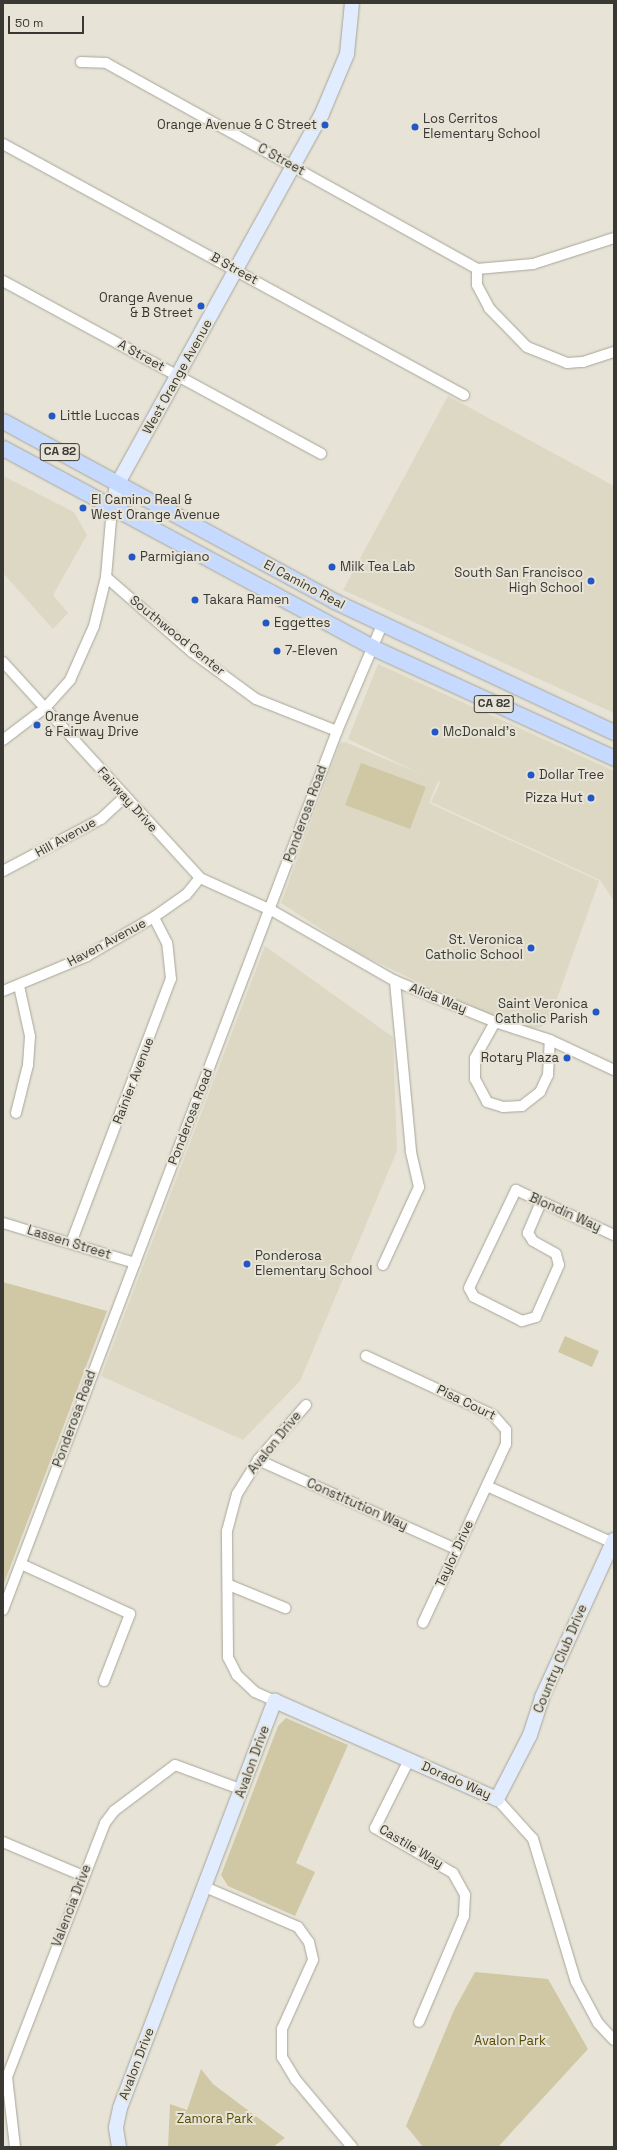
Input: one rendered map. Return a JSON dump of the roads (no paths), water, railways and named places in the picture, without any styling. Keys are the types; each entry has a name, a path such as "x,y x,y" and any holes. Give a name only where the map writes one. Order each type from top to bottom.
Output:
{"main road":[{"name":"El Camino Real","path":"3,421 382,625 614,732"},
{"name":"El Camino Real","path":"3,448 374,648 614,758"}],"street":[{"name":"West Orange Avenue","path":"3,740 45,708 70,680 94,626 106,577 112,508 118,483 180,377 337,82 350,42 352,3"},
{"name":"C Street","path":"81,62 106,63 477,269"},
{"name":"B Street","path":"3,144 464,395"},
{"path":"614,238 533,264 477,269 477,285 489,308 527,347 568,363 583,362 614,352"},
{"name":"A Street","path":"3,281 320,454"},
{"name":"Southwood Center","path":"106,577 192,652 256,699 337,731"},
{"name":"Ponderosa Road","path":"3,1610 337,731 374,648 382,625"},
{"name":"Fairway Drive","path":"3,662 200,878 270,910"},
{"name":"Hill Avenue","path":"3,871 94,823 125,797"},
{"name":"Haven Avenue","path":"3,991 19,986 87,956 154,918 186,895 200,878"},
{"name":"Alida Way","path":"270,910 395,981 495,1022 550,1040 614,1070"},
{"name":"Rainier Avenue","path":"71,1243 171,979 167,943 154,918"},
{"path":"383,1265 419,1187 412,1151 395,981"},
{"path":"16,1113 28,1065 30,1036 19,986"},
{"path":"495,1022 475,1058 475,1079 487,1102 503,1107 522,1106 540,1092 548,1075 550,1040"},
{"name":"Blondin Way","path":"540,1202 528,1233 533,1241 556,1254 559,1265 536,1317 526,1322 474,1297 469,1288 516,1190 614,1235"},
{"name":"Lassen Street","path":"3,1223 135,1263"},
{"name":"Pisa Court","path":"366,1356 499,1418 507,1437 487,1486"},
{"name":"Avalon Drive","path":"119,2147 116,2127 120,2108 275,1701 251,1688 237,1675 228,1656 229,1586 227,1531 237,1494 258,1460 306,1404"},
{"name":"Constitution Way","path":"258,1460 456,1549"},
{"path":"487,1486 613,1542"},
{"name":"Taylor Drive","path":"423,1623 456,1549 487,1486"},
{"name":"Country Club Drive","path":"497,1799 530,1735 542,1696 613,1542"},
{"path":"21,1564 130,1614 104,1681"},
{"path":"229,1586 285,1608"},
{"name":"Dorado Way","path":"275,1701 497,1799 533,1839 576,1982 598,2023 614,2040"},
{"name":"Castile Way","path":"409,1760 375,1828 453,1873 465,1895 464,1916 419,2022"},
{"name":"Valencia Drive","path":"15,2147 7,2077 83,1876 105,1823 114,1810 166,1769 175,1766 187,1768 242,1790"},
{"path":"3,1842 83,1876"},
{"path":"205,1887 298,1927 309,1942 313,1960 282,2029 282,2057 296,2080 352,2147"}],"place":[{"name":"Orange Avenue & C Street","path":"325,125"},
{"name":"Los Cerritos Elementary School","path":"415,127"},
{"name":"Orange Avenue & B Street","path":"201,306"},
{"name":"Little Luccas","path":"52,416"},
{"name":"El Camino Real & West Orange Avenue","path":"83,508"},
{"name":"Parmigiano","path":"132,557"},
{"name":"Milk Tea Lab","path":"332,567"},
{"name":"South San Francisco High School","path":"591,581"},
{"name":"Takara Ramen","path":"195,600"},
{"name":"Eggettes","path":"266,623"},
{"name":"7-Eleven","path":"277,651"},
{"name":"Orange Avenue & Fairway Drive","path":"37,725"},
{"name":"McDonald's","path":"435,732"},
{"name":"Dollar Tree","path":"531,775"},
{"name":"Pizza Hut","path":"591,798"},
{"name":"St. Veronica Catholic School","path":"531,948"},
{"name":"Saint Veronica Catholic Parish","path":"596,1012"},
{"name":"Rotary Plaza","path":"567,1058"},
{"name":"Ponderosa Elementary School","path":"247,1264"}],"park label":[{"name":"Avalon Park","path":"510,2041"},
{"name":"Zamora Park","path":"215,2119"}]}
